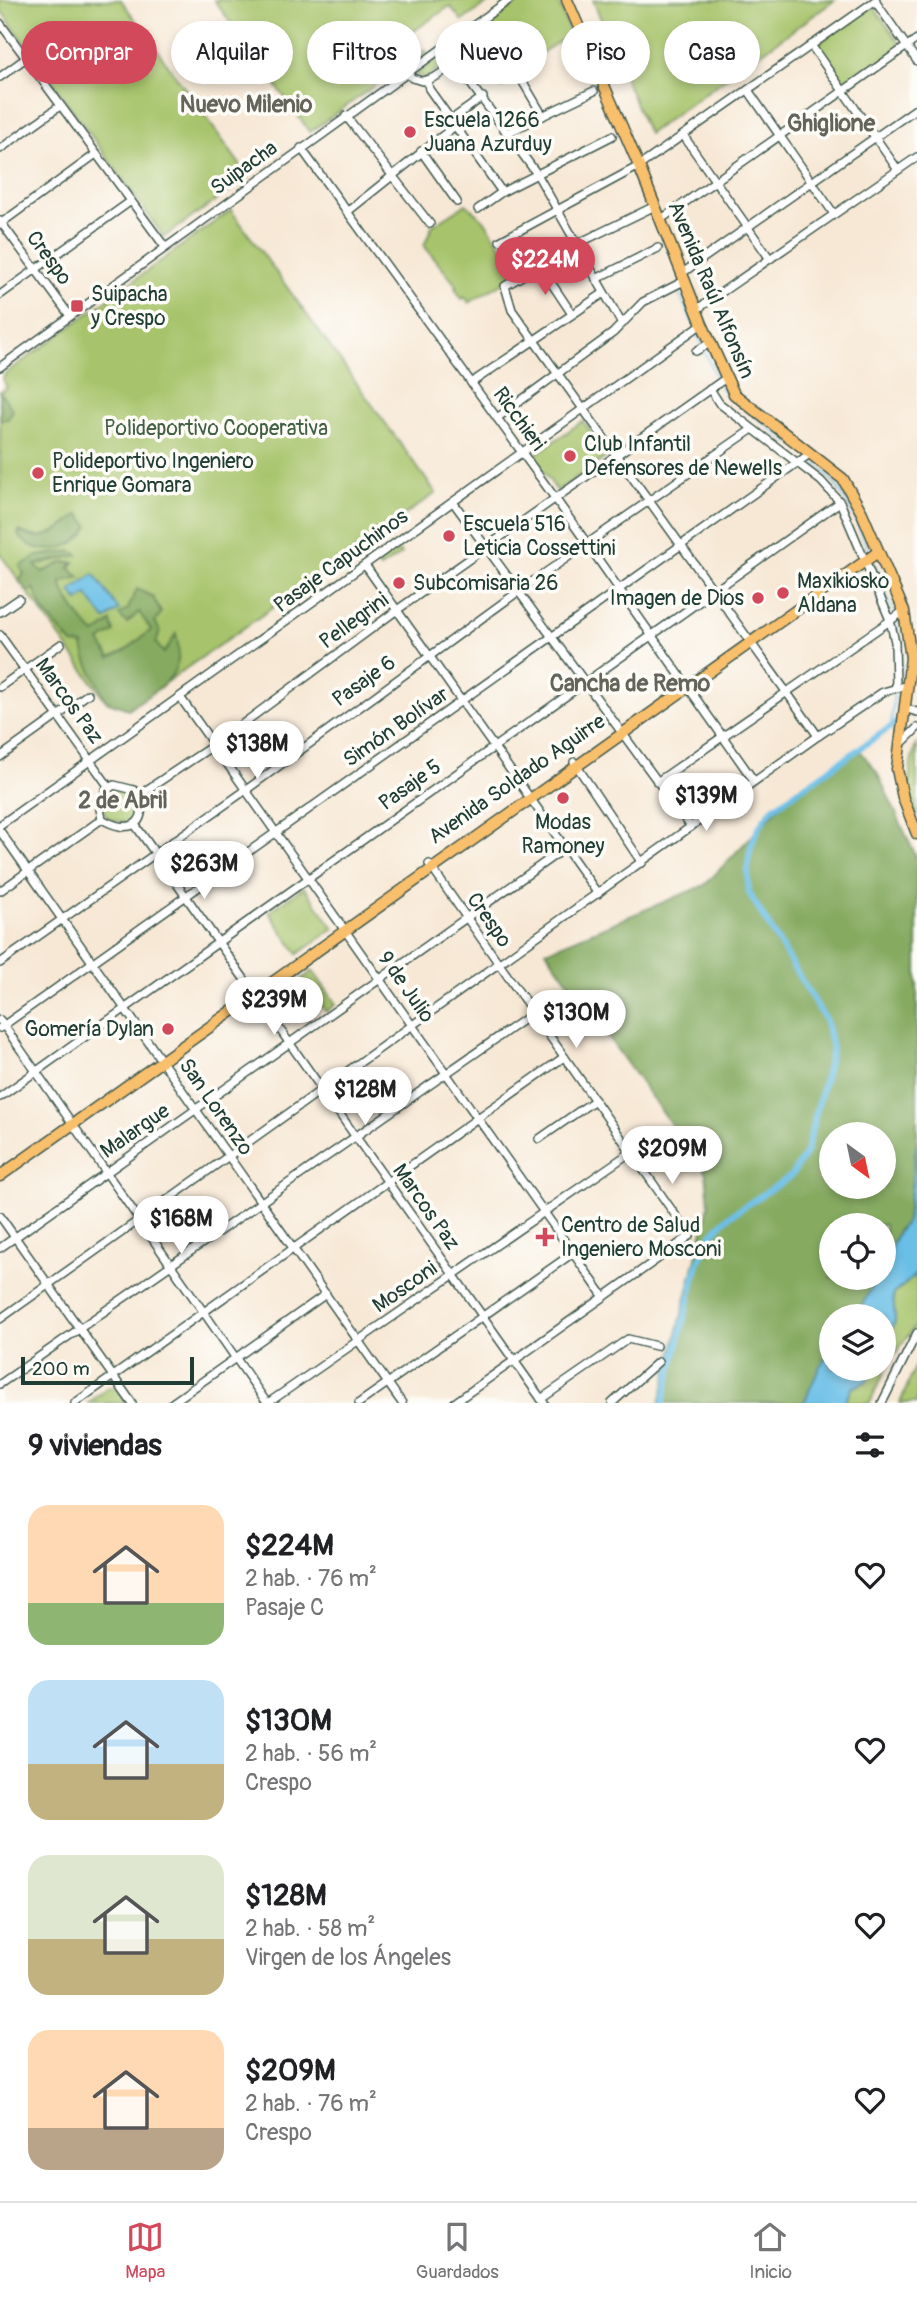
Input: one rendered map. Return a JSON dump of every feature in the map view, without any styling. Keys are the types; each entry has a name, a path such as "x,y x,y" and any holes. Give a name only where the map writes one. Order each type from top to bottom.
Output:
{"main road":[{"name":"Avenida Raúl Alfonsín","path":"567,0 639,166 702,324 703,347 726,378 734,394 830,467 848,486 869,557 904,611 910,642 899,783 917,834"},
{"name":"Avenida Soldado Aguirre","path":"0,1176 71,1122 869,557"},
{"name":"Avenida Soldado Aguirre","path":"0,1168 71,1122"}],"street":[{"name":"Suipacha","path":"480,21 509,0"},
{"path":"500,241 639,166 875,1 917,61"},
{"path":"0,23 21,51"},
{"path":"660,220 917,39"},
{"path":"811,46 898,170"},
{"path":"0,77 21,62"},
{"path":"421,80 427,80 435,74"},
{"path":"427,80 429,89 502,191"},
{"path":"44,84 165,247"},
{"name":"Suipacha","path":"0,367 391,84"},
{"path":"473,84 537,174 622,324"},
{"path":"524,84 543,116"},
{"path":"748,90 834,214"},
{"path":"509,132 594,91"},
{"path":"348,212 483,97"},
{"path":"0,149 60,106"},
{"path":"497,418 622,324 643,302 682,278 748,227 917,108"},
{"path":"345,116 430,224"},
{"path":"478,209 502,191 612,135"},
{"path":"683,135 769,259"},
{"name":"Ricchieri","path":"301,148 555,498 754,781"},
{"path":"421,151 457,202"},
{"path":"0,222 96,154"},
{"path":"696,310 917,157"},
{"path":"0,295 131,201"},
{"path":"655,206 577,244 505,286 512,310 818,736"},
{"name":"Crespo","path":"0,222 70,316"},
{"path":"596,279 658,248"},
{"path":"540,265 572,314"},
{"path":"471,383 604,293"},
{"name":"Pasaje Capuchinos","path":"0,825 702,324"},
{"name":"Pellegrini","path":"139,794 214,745 397,610 726,378"},
{"path":"710,389 719,403 821,481 841,502 869,557 890,620 895,642 896,687"},
{"name":"Pasaje 6","path":"0,963 246,790 519,591 751,430"},
{"name":"Simón Bolívar","path":"1,1025 277,834 811,453"},
{"path":"453,502 691,827"},
{"name":"Pasaje 5","path":"0,1097 841,502"},
{"path":"365,565 598,894"},
{"path":"0,612 19,599"},
{"path":"657,782 904,611"},
{"name":"Marcos Paz","path":"0,635 109,787"},
{"path":"0,687 61,644"},
{"path":"0,1319 818,736 883,692 908,685"},
{"path":"0,757 88,694"},
{"name":"9 de Julio","path":"180,697 604,1297"},
{"path":"904,713 917,712"},
{"path":"900,746 917,728 904,713"},
{"path":"575,764 642,863"},
{"path":"114,785 139,794 139,821 136,826 130,828 102,819 100,809 105,791 109,787 114,785"},
{"path":"0,891 102,819"},
{"name":"Marcos Paz","path":"136,826 543,1401"},
{"name":"San Lorenzo","path":"0,831 402,1403"},
{"name":"Malargue","path":"0,1248 565,848"},
{"name":"Crespo","path":"431,867 690,1236 604,1297"},
{"path":"0,1384 533,1013"},
{"path":"1,1025 268,1403"},
{"path":"75,1403 565,1057"},
{"path":"540,1139 594,1100"},
{"name":"Mosconi","path":"268,1403 631,1152"},
{"path":"0,1216 132,1403"},
{"path":"359,1403 573,1253"},
{"path":"172,1403 326,1294"},
{"path":"454,1403 604,1297"},
{"path":"883,1403 917,1332"},
{"path":"543,1401 628,1339 656,1346"},
{"path":"612,1403 657,1362"}],"green space":[{"path":"0,0 121,0 136,21 21,21 21,38 0,9"},
{"path":"214,0 492,0 462,21 450,6 421,26 421,21 307,21 307,84 377,84 310,132 275,84 293,84 293,21 229,21"},
{"path":"523,0 558,0 565,21 561,21 561,40 547,49 547,21 492,21"},
{"path":"593,0 835,0 760,54 760,21 664,21 664,84 718,84 648,134 627,84 650,84 650,21 602,21"},
{"path":"872,5 902,46 844,88 816,45"},
{"path":"157,50 171,69 171,84 182,84 249,177 164,237 54,84 157,84"},
{"path":"425,50 428,53 421,59 421,53"},
{"path":"435,59 435,72 427,78 421,76 421,70"},
{"path":"466,204 484,220 519,273 469,303 465,297 462,299 455,288 457,286 424,246 432,226"},
{"name":"Polideportivo Cooperativa","path":"231,210 436,493 128,709 106,701 0,554 0,392 7,387 2,379 5,374"},
{"path":"0,392 13,410 8,419 0,419"},
{"name":"Club Infantil Defensores de Newells","path":"583,421 608,456 557,491 533,456"},
{"path":"79,514 89,526 75,542 65,547 45,550 26,543 18,535 19,531 37,537 51,534"},
{"path":"395,546 401,554 380,568 375,560"},
{"path":"72,551 78,555 35,565 43,572 63,562 74,562 69,568 80,577 61,582 63,588 75,610 95,634 111,622 114,632 100,641 110,658 125,651 151,630 139,612 127,623 119,615 128,609 137,589 153,597 161,613 155,622 160,631 156,643 164,653 176,634 179,649 174,671 160,687 128,709 106,701 89,666 83,645 72,644 43,610 34,588 28,593 19,581 24,574 20,566 38,556"},
{"path":"917,742 917,818 911,799 910,780 911,761"},
{"path":"858,748 877,772 917,859 917,1143 907,1221 896,1236 896,1213 819,1213 819,1290 870,1290 863,1304 819,1304 819,1368 804,1403 660,1403 709,1205 706,1173 546,951 705,885 786,800"},
{"path":"114,789 130,791 137,801 136,819 129,824 108,819 104,812 107,794"},
{"path":"304,887 334,928 298,954 269,912"},
{"path":"313,971 336,1004 326,1012 302,979"},
{"path":"917,1274 917,1324 896,1352 896,1304 894,1304 893,1294"},
{"path":"917,1363 917,1403 900,1403"},
{"path":"867,1381 880,1381 870,1403 844,1403 852,1388"},
{"path":"109,1387 117,1389 126,1403 88,1403"}],"water":[{"path":"94,574 119,610 105,620 87,595 78,601 71,591"},
{"path":"917,1143 917,1274 893,1294 894,1304 863,1304 870,1290 896,1290 896,1236 907,1221"},
{"path":"819,1368 819,1381 867,1381 852,1388 844,1403 804,1403"}],"waterway":[{"path":"677,289 693,324"},
{"path":"697,333 702,345"},
{"path":"704,350 716,377"},
{"path":"720,387 789,443"},
{"path":"816,464 840,492 867,548"},
{"path":"874,563 893,612"},
{"path":"896,620 902,650 901,675"},
{"path":"891,726 894,694"},
{"path":"663,1403 698,1263 712,1234 728,1217 791,1176 806,1153 832,1049 826,1021 749,893 748,869 754,837 773,808 898,722"}],"place":[{"name":"Escuela 1266 Juana Azurduy","path":"410,132"},
{"name":"Suipacha y Crespo","path":"77,306"},
{"name":"Club Infantil Defensores de Newells","path":"570,456"},
{"name":"Polideportivo Ingeniero Enrique Gomara","path":"38,473"},
{"name":"Escuela 516 Leticia Cossettini","path":"449,536"},
{"name":"Subcomisaria 26","path":"399,583"},
{"name":"Maxikiosko Aldana","path":"783,593"},
{"name":"Imagen de Dios","path":"758,598"},
{"name":"Modas Ramoney","path":"563,798"},
{"name":"Gomería Dylan","path":"168,1029"},
{"name":"Centro de Salud Ingeniero Mosconi","path":"545,1237"}],"district":[{"name":"Nuevo Milenio","path":"246,104"},
{"name":"Ghiglione","path":"831,123"},
{"name":"Cancha de Remo","path":"630,683"},
{"name":"2 de Abril","path":"123,800"}]}
